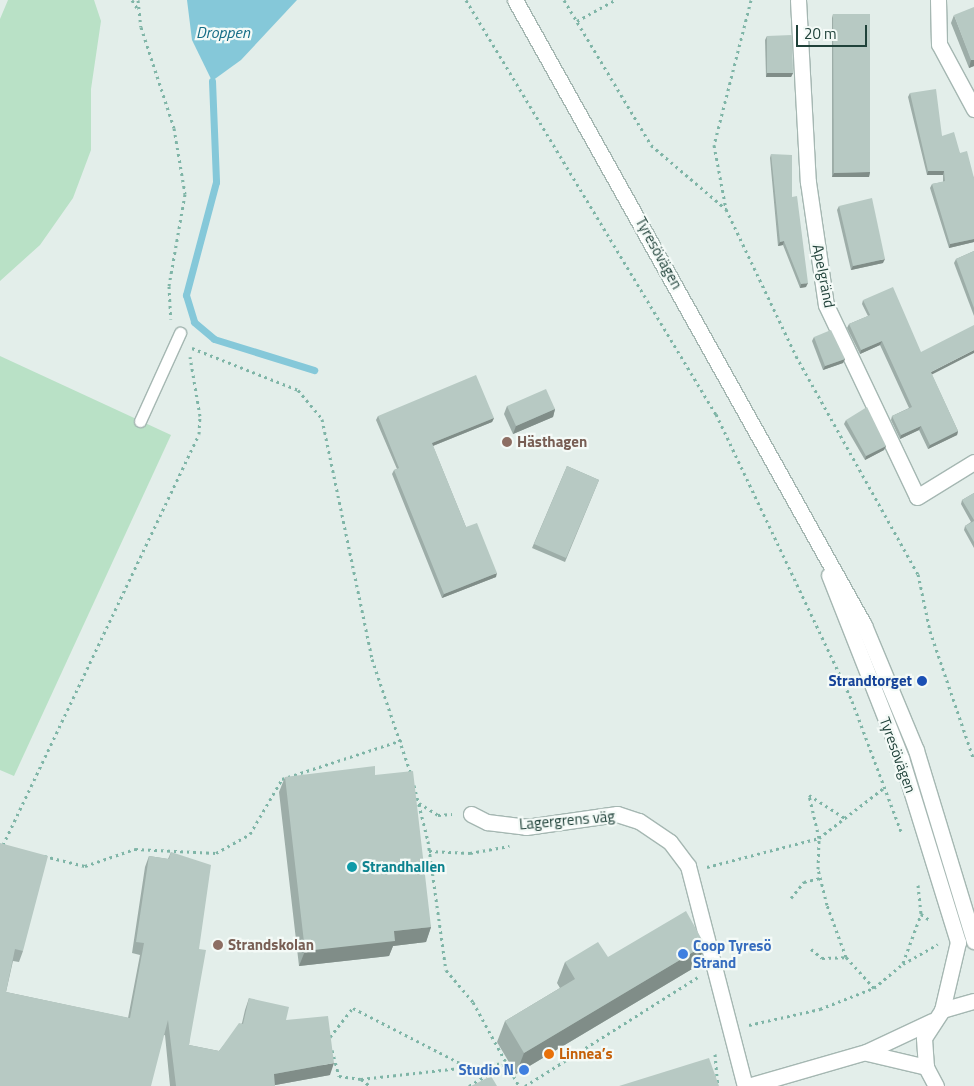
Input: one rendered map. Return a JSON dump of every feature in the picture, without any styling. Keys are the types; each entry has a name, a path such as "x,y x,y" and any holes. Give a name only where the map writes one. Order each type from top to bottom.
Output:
{"main road":[{"name":"Tyresövägen","path":"515,0 802,506 864,625 916,750 974,940"},
{"name":"Apelgränd","path":"798,0 808,182 826,305 916,497 974,462"},
{"path":"938,0 939,44 974,109"},
{"name":"Tyresövägen","path":"802,506 901,758 958,942 937,1016 924,1038 926,1067 936,1084"},
{"name":"Lagergrens väg","path":"471,814 486,822 526,827 617,814 654,830 683,855 689,871 729,1030 746,1086 866,1052 937,1016"},
{"path":"937,1016 974,1001"},
{"path":"866,1052 926,1067"}],"lane":[{"path":"140,420 180,334"}],"path":[{"path":"132,0 139,10"},
{"path":"12,848 2,845 198,434 200,416 190,347 171,320 169,286 185,194 174,128 139,10 138,0"},
{"path":"466,0 716,414 852,701 904,840"},
{"path":"564,0 651,145 726,209"},
{"path":"577,21 614,0"},
{"path":"750,0 714,146 726,209 796,356 918,574 930,631 974,760"},
{"path":"190,347 298,390 322,419 372,659 402,740 419,802 429,851 446,970 473,1002 519,1086"},
{"path":"40,854 85,866 135,849 216,853 250,834 282,779 402,740"},
{"path":"689,871 820,838 885,787"},
{"path":"845,818 809,795 820,838 820,878 846,957 874,988"},
{"path":"419,802 438,815 471,814"},
{"path":"429,851 470,853 513,845"},
{"path":"903,964 921,914 917,875"},
{"path":"791,898 804,882 820,878"},
{"path":"921,914 937,925"},
{"path":"729,1030 820,1009 874,988 903,964 945,941"},
{"path":"811,949 822,958 846,957"},
{"path":"525,1086 702,974 703,983"},
{"path":"468,1067 353,1008 330,1033 339,1076 361,1079 506,1064"},
{"path":"713,1046 718,1073 718,1086"},
{"path":"469,1086 506,1064"},
{"path":"710,1073 718,1073"},
{"path":"361,1079 370,1086"}],"green space":[{"path":"8,0 94,0 101,21 91,89 91,150 73,198 40,245 0,281 0,19"},
{"path":"0,356 171,435 14,776 0,770"}],"water":[{"name":"Droppen","path":"187,0 297,0 241,60 212,81 192,40"}],"building":[{"path":"974,7 974,60 971,60 954,15"},
{"path":"833,14 870,14 870,172 834,173"},
{"path":"792,35 793,73 767,73 767,36"},
{"path":"936,89 942,136 954,132 960,153 967,151 974,178 974,239 950,244 932,184 945,181 944,171 928,171 910,93"},
{"path":"771,154 792,155 792,197 797,196 808,283 801,284 784,241 780,242"},
{"path":"872,198 885,259 853,266 839,206"},
{"path":"974,251 974,308 956,259"},
{"path":"893,287 921,352 974,325 974,350 931,372 958,431 930,445 921,426 901,435 892,416 912,407 882,341 861,350 849,324 870,315 863,300"},
{"path":"831,330 845,359 825,366 814,337"},
{"path":"476,375 494,418 432,443 466,527 477,523 497,573 444,594 394,470 399,468 378,416"},
{"path":"546,389 555,409 516,426 507,406"},
{"path":"867,407 886,446 866,456 846,420"},
{"path":"567,466 599,480 566,558 534,544"},
{"path":"974,493 974,520 962,500"},
{"path":"974,521 974,542 965,526"},
{"name":"Strandhallen","path":"375,766 375,775 413,771 431,927 394,931 395,941 305,951 285,777"},
{"path":"0,843 48,856 23,951 15,949 6,992 130,1018 144,943 136,942 149,856 169,859 171,852 211,865 199,949 206,950 189,1045 219,1051 239,1023 243,1024 249,998 289,1007 286,1020 328,1016 334,1063 274,1074 275,1086 176,1086 168,1020 151,1086 0,1086"},
{"path":"686,911 705,945 524,1053 505,1021 575,979 565,962 598,942 608,957"},
{"path":"709,1058 719,1086 619,1086"},
{"path":"491,1076 497,1086 471,1086"}],"waterway":[{"path":"212,81 216,182 186,295 194,322 214,339 314,370"}],"place":[{"name":"Hästhagen","path":"507,442"},
{"name":"Strandtorget","path":"922,681"},
{"name":"Strandhallen","path":"352,867"},
{"name":"Strandskolan","path":"218,945"},
{"name":"Coop Tyresö Strand","path":"683,954"},
{"name":"Linnea’s","path":"549,1054"},
{"name":"Studio N","path":"524,1070"}]}
